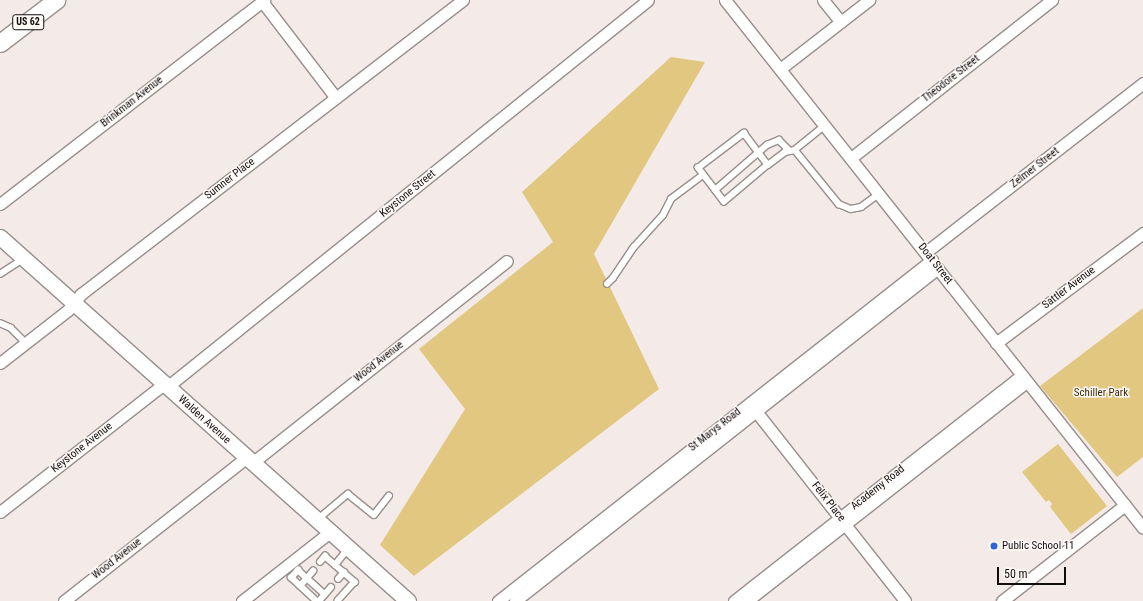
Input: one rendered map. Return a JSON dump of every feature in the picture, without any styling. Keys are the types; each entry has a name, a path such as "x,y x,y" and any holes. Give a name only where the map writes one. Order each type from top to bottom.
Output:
{"main road":[{"name":"US 62","path":"0,43 56,0"},
{"name":"Walden Avenue","path":"0,238 408,601"}],"street":[{"path":"263,0 336,98"},
{"name":"Brinkman Avenue","path":"0,204 263,0"},
{"name":"Sumner Place","path":"0,362 68,310 81,294 463,0"},
{"name":"Keystone Street","path":"166,385 648,0"},
{"name":"Doat Street","path":"726,0 825,126 880,193 996,343 1143,528"},
{"path":"823,0 841,22"},
{"path":"780,69 869,0"},
{"name":"Theodore Street","path":"851,158 1052,0"},
{"name":"Zelmer Street","path":"932,260 1143,83"},
{"name":"Sattler Avenue","path":"996,343 1143,234"},
{"name":"St Marys Road","path":"498,601 560,559 828,348 932,260"},
{"name":"Wood Avenue","path":"64,601 507,261"},
{"name":"Academy Road","path":"734,601 757,588 1024,378"},
{"name":"Keystone Avenue","path":"0,512 166,385"},
{"name":"Felix Place","path":"753,407 905,601"},
{"path":"1002,601 1125,505"},
{"path":"242,601 330,532"},
{"name":"St Marys Road","path":"515,601 560,559"},
{"name":"Academy Road","path":"747,601 757,588"}],"lane":[{"path":"768,165 760,152 744,133 698,168 724,202 768,165 825,126"},
{"path":"715,190 767,145 779,140 792,150 839,204 852,209 861,207 880,193"},
{"path":"607,284 613,278 634,248 663,215 672,199 703,175"},
{"path":"0,274 24,259"},
{"path":"0,323 11,328 26,343"},
{"path":"316,520 348,494 374,515 389,496"},
{"path":"335,565 348,549"},
{"path":"320,562 325,556 355,582 338,601"},
{"path":"284,568 291,578 317,601 331,587"},
{"path":"291,578 298,570 325,594"},
{"path":"300,586 312,571"},
{"path":"338,579 344,572"},
{"path":"308,594 315,585"}],"green space":[{"path":"671,57 705,62 594,254 659,389 414,576 380,545 465,409 419,349 553,242 522,192"},
{"name":"Schiller Park","path":"1143,308 1143,457 1117,477 1040,386"},
{"path":"1058,444 1107,506 1071,534 1050,507 1052,504 1049,500 1046,502 1022,472"}],"place":[{"name":"Public School 11","path":"994,546"}]}
